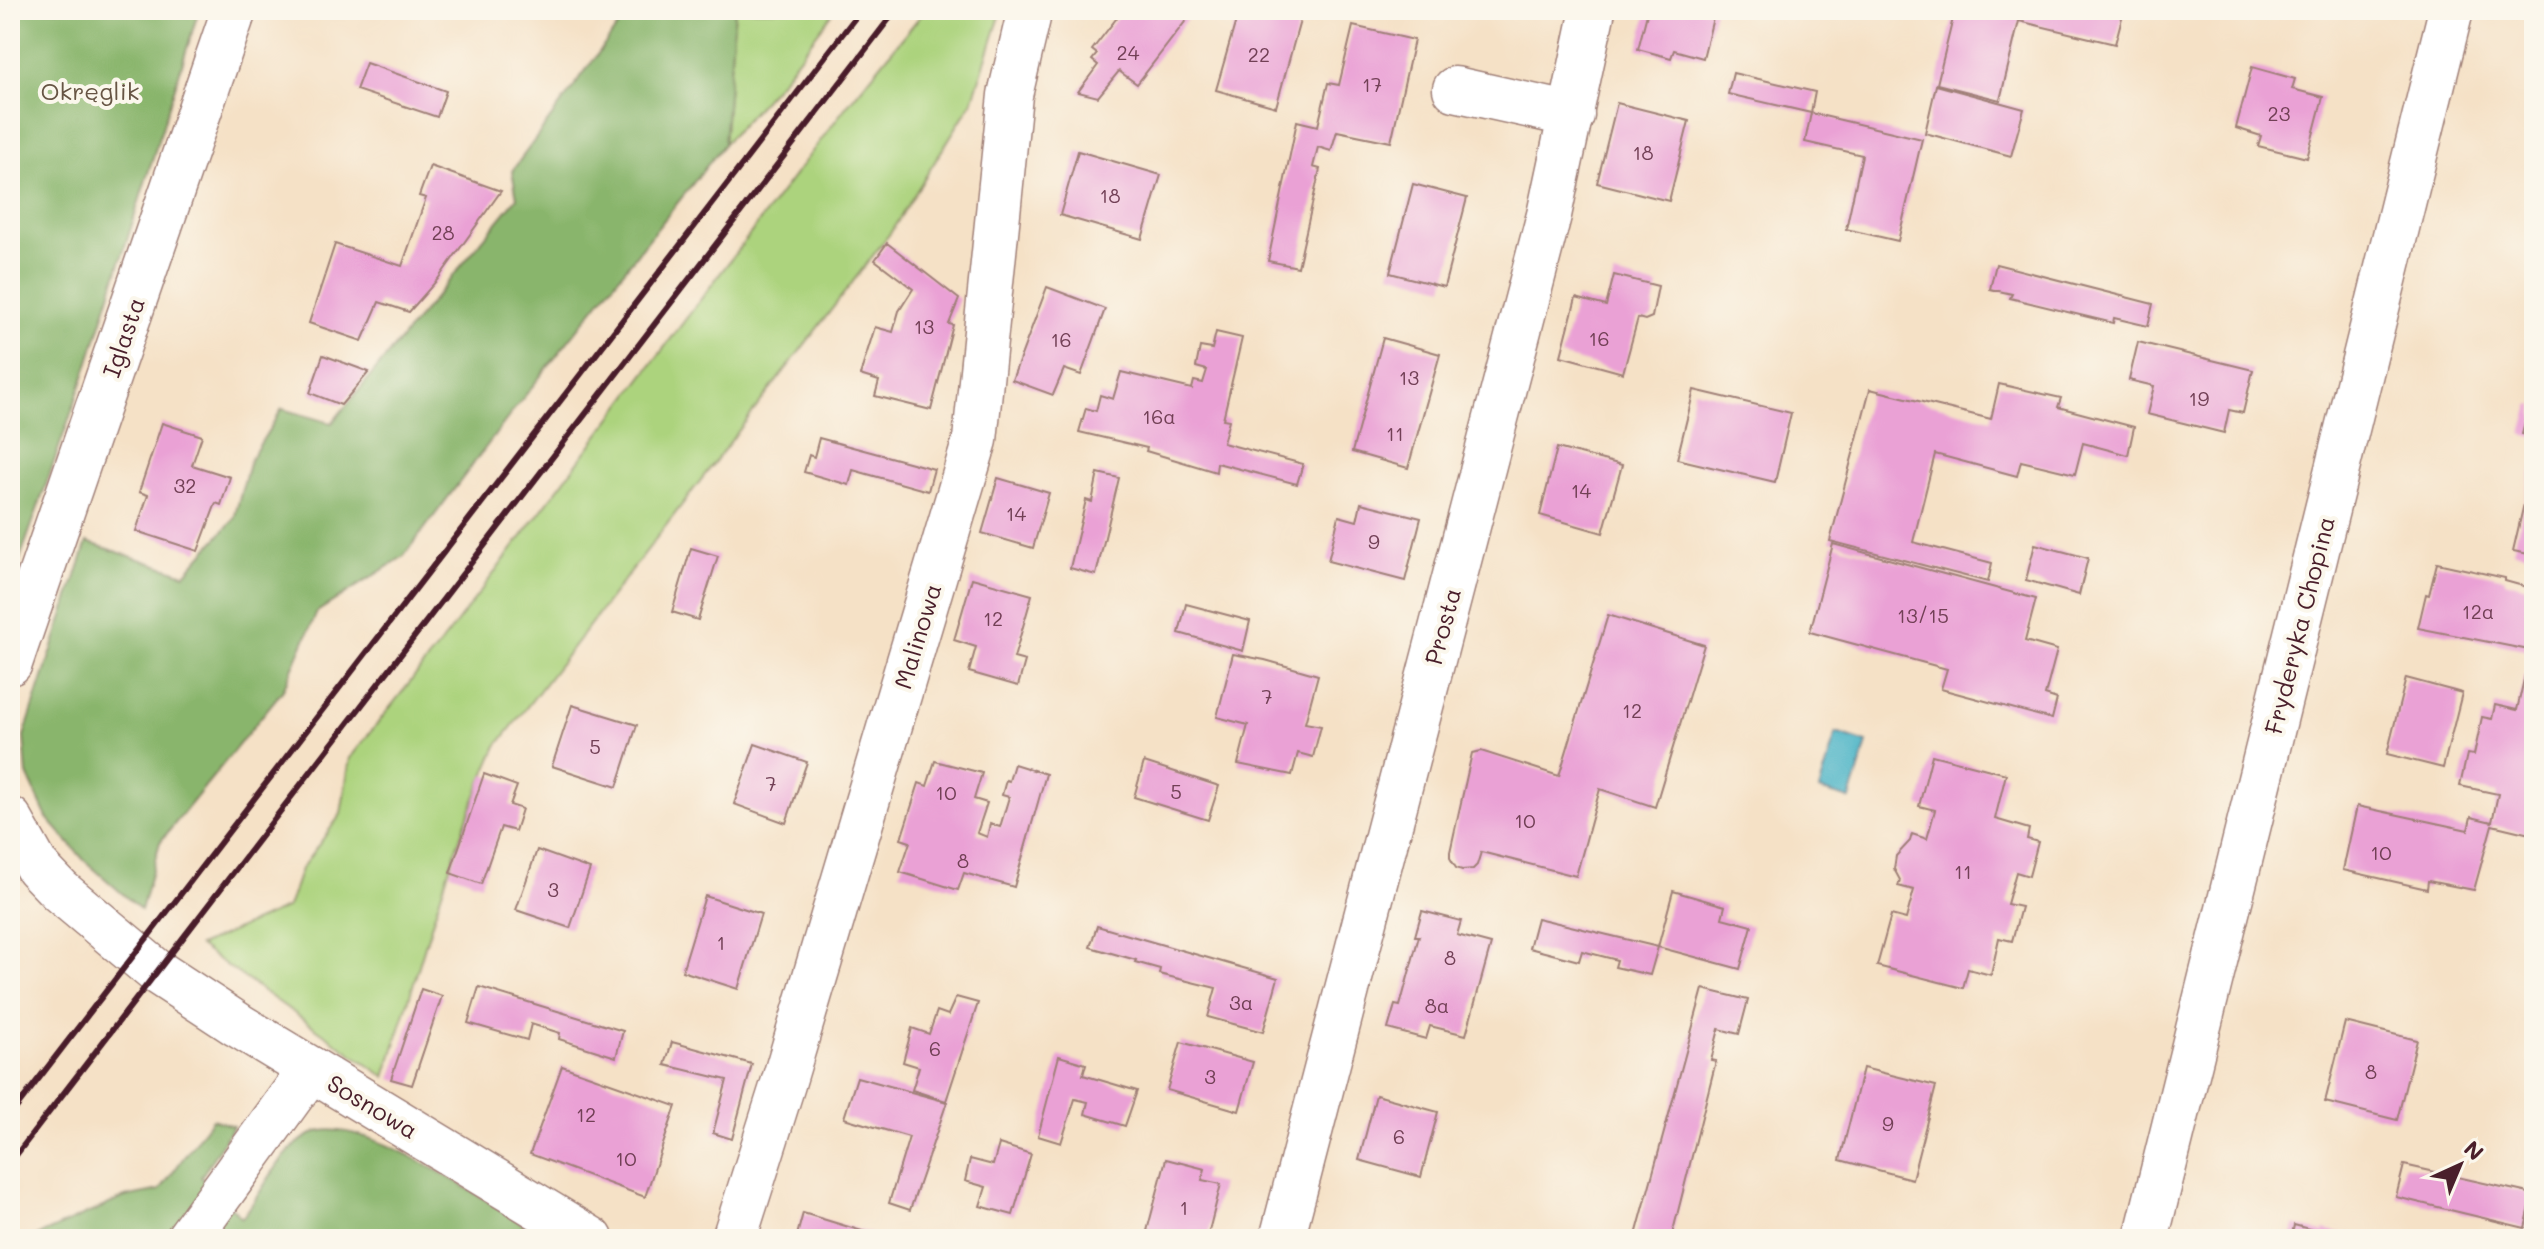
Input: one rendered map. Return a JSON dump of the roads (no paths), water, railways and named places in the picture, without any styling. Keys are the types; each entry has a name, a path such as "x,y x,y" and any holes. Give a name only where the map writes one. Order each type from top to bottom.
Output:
{"street":[{"name":"Iglasta","path":"10,663 234,10"},
{"name":"Prosta","path":"1282,1239 1549,215 1593,10"},
{"name":"Fryderyka Chopina","path":"2146,1239 2451,10"},
{"name":"Malinowa","path":"734,1239 975,440 1010,95 1028,18"},
{"path":"1455,89 1572,115"},
{"name":"Sosnowa","path":"10,819 37,867 60,891 157,972 591,1239"},
{"path":"188,1239 311,1069"}],"water":[{"path":"1836,733 1867,743 1850,799 1819,790"}],"railway":[{"path":"10,1116 861,10"},
{"path":"10,1163 896,10"}],"park label":[{"name":"Okręglik","path":"90,90"}]}
